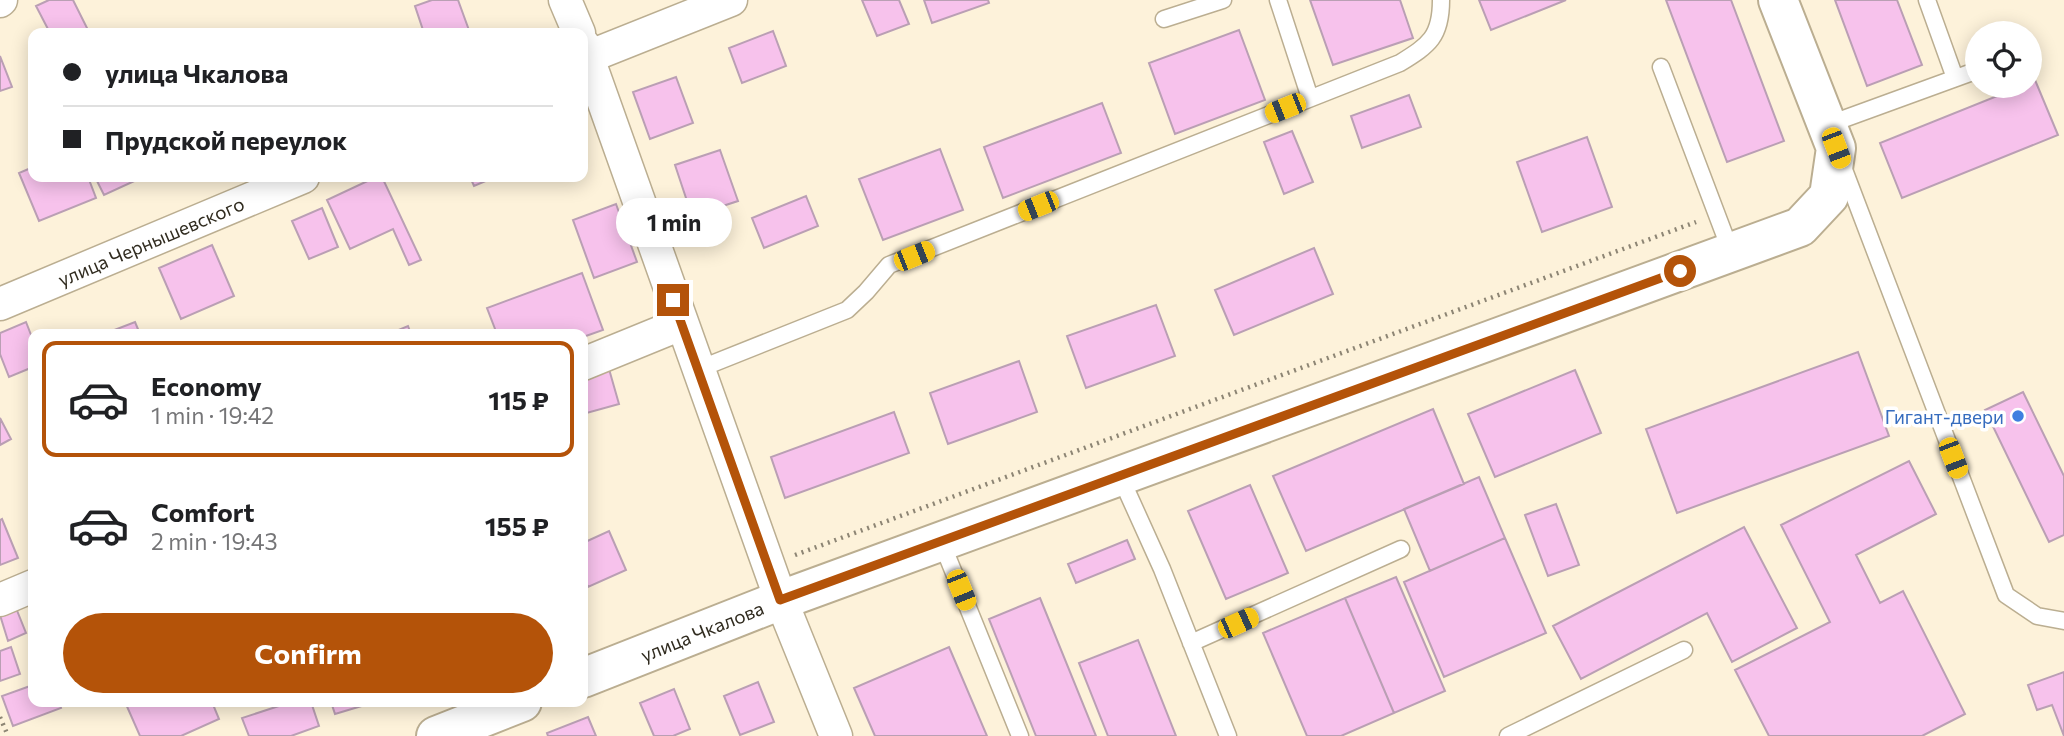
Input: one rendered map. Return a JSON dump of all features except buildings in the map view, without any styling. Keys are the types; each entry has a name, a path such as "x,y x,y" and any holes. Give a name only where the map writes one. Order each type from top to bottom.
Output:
{"street":[{"path":"565,0 576,28"},
{"path":"588,46 731,0"},
{"path":"1779,0 1831,136"},
{"path":"588,62 775,582 836,736"},
{"name":"улица Чкалова","path":"588,676 775,582 941,541 1800,227 1829,197 1831,136"},
{"name":"улица Чернышевского","path":"0,304 291,182"},
{"path":"588,362 681,324"},
{"path":"0,600 28,588"},
{"path":"436,736 510,707"}],"lane":[{"path":"1164,19 1223,0"},
{"path":"1278,0 1310,98"},
{"path":"699,369 846,310 889,265 1400,63 1428,45 1441,17 1441,0"},
{"path":"1927,0 1955,78"},
{"path":"1661,67 1731,253"},
{"path":"1965,75 1831,136 2006,594 2037,616 2064,621"},
{"path":"1120,476 1162,569 1228,736"},
{"path":"941,541 1020,736"},
{"path":"1191,643 1401,549"},
{"path":"1508,736 1684,650"}],"path":[{"path":"775,582 1716,214"},
{"path":"0,717 8,736"}],"place":[{"name":"Гигант-двери","path":"2018,416"}],"route":[{"path":"673,300 780,600 1680,271"}]}
